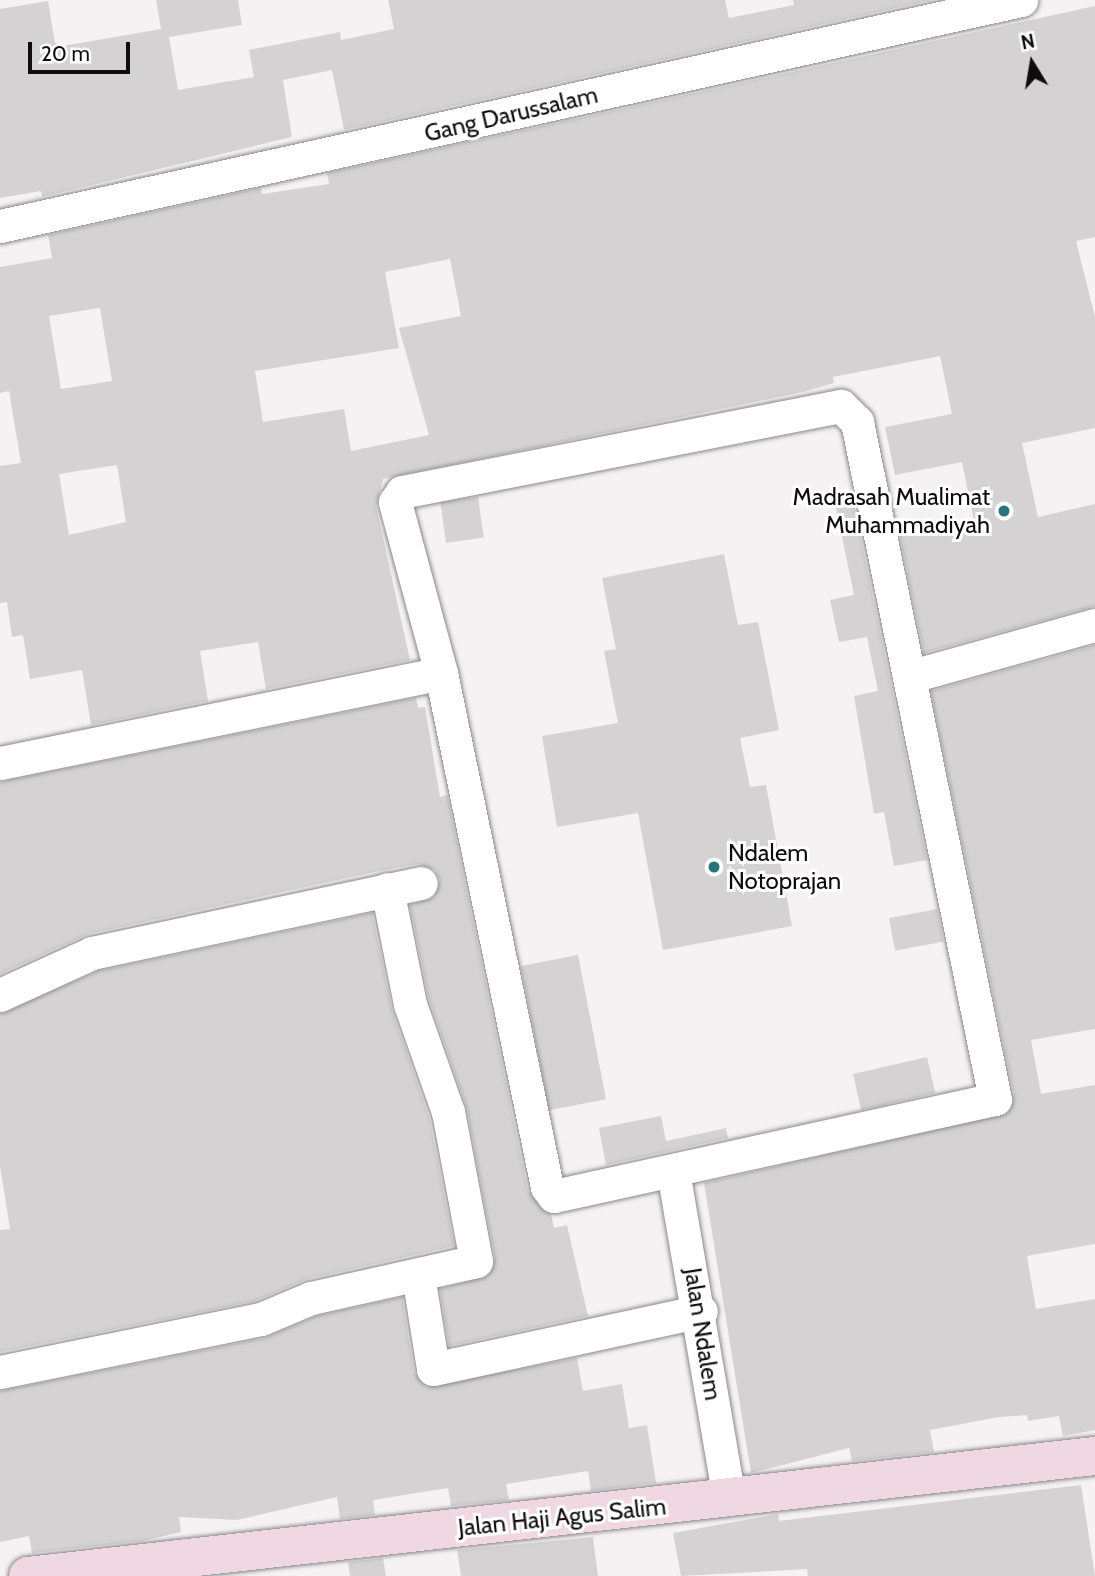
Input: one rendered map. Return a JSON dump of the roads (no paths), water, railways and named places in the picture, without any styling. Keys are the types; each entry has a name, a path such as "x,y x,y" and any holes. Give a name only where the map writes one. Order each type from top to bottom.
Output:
{"street":[{"name":"Gang Darussalam","path":"0,226 1021,0"},
{"path":"841,406 857,422 912,676 995,1099 567,1197 547,1187 442,673 394,516 402,492 841,406"},
{"path":"912,676 1095,625"},
{"path":"0,763 442,673"},
{"path":"0,995 92,953 421,883"},
{"path":"0,1372 250,1321 311,1298 476,1261 448,1112 410,1004 387,889"},
{"name":"Jalan Ndalem","path":"673,1171 701,1311 729,1498"},
{"path":"418,1275 433,1369 701,1311"},
{"name":"Jalan Haji Agus Salim","path":"28,1576 1095,1457"}],"place":[{"name":"Madrasah Mualimat Muhammadiyah","path":"1004,511"},
{"name":"Ndalem Notoprajan","path":"714,867"}]}
